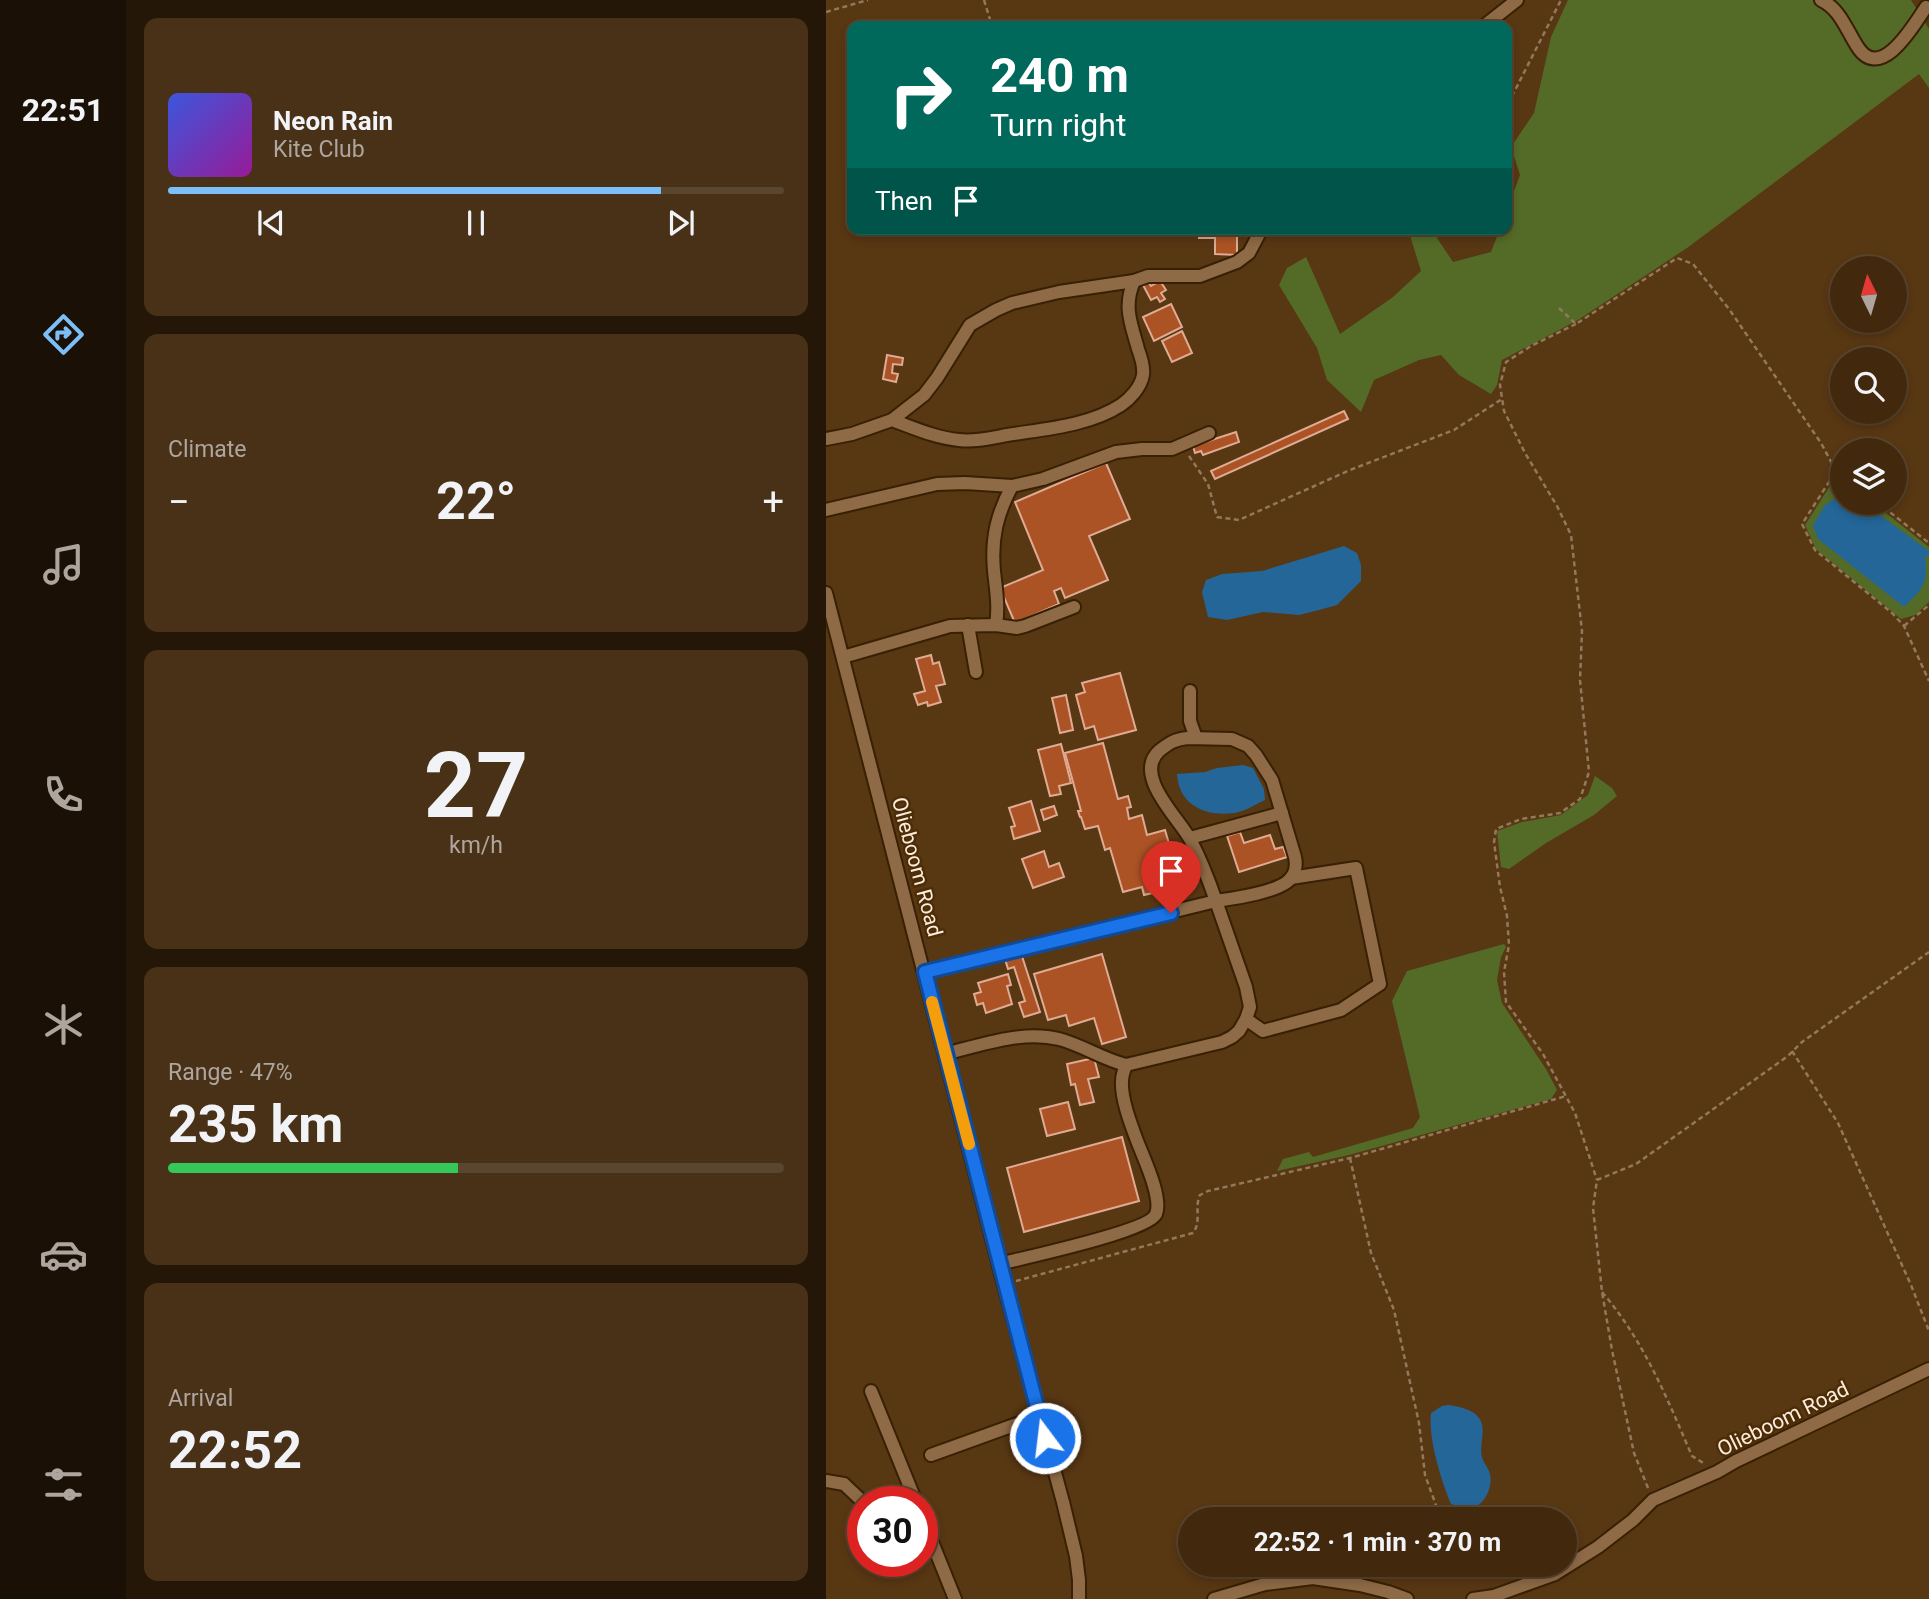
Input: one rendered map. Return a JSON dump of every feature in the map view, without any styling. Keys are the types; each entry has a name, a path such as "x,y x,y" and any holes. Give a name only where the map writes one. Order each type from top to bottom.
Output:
{"street":[{"path":"1490,21 1517,0"},
{"path":"1821,0 1832,5 1859,50 1870,59 1886,55 1900,44 1926,6"},
{"path":"826,439 852,434 892,419 923,395 971,325 1012,303 1059,292 1134,281 1147,276 1199,276 1214,272 1237,262 1249,253 1258,236"},
{"path":"892,419 932,434 969,441 1080,422 1121,405 1138,387 1143,375 1142,360 1128,311 1128,294 1134,281"},
{"path":"826,510 937,484 1012,486 1116,452 1172,449 1209,433"},
{"path":"996,625 998,609 994,539 999,513 1012,486"},
{"name":"Olieboom Road","path":"826,593 1004,1285 1063,1502 1076,1556 1079,1599"},
{"path":"843,657 940,628 996,625 1017,628 1074,607"},
{"path":"968,625 976,672"},
{"path":"1190,691 1189,721 1196,738"},
{"path":"945,1054 996,1041 1038,1035 1061,1039 1111,1062 1126,1065 1222,1042 1232,1037 1246,1019 1250,1007 1246,987 1216,901 1190,838 1159,796 1154,782 1152,762 1157,753 1174,739 1232,739 1248,746 1256,755 1272,780 1293,844 1297,864 1291,878"},
{"path":"1190,838 1282,813"},
{"path":"925,972 1260,892 1280,886 1291,878 1356,868 1380,984 1341,1010 1263,1031 1246,1019"},
{"path":"999,1264 1130,1230 1153,1219 1157,1212 1154,1189 1128,1117 1125,1100 1122,1081 1126,1065"},
{"name":"Olieboom Road","path":"1473,1599 1494,1595 1555,1574 1598,1547 1633,1520 1653,1500 1717,1472 1929,1369"},
{"path":"871,1391 910,1486"},
{"path":"931,1455 1040,1416"},
{"path":"826,1481 847,1487"},
{"path":"938,1557 955,1599"},
{"path":"1214,1599 1265,1584 1299,1579 1326,1579 1407,1599"}],"path":[{"path":"826,12 868,0"},
{"path":"984,0 990,21"},
{"path":"1512,96 1561,0"},
{"path":"1653,1500 1634,1453 1612,1350 1602,1292 1593,1208 1597,1180 1575,1113 1543,1054 1506,1002 1504,972 1509,945 1494,836 1496,829 1521,819 1560,813 1580,799 1589,772 1580,680 1583,632 1571,535 1504,411 1500,385 1506,362 1531,346 1576,324 1677,257 1693,264 1729,309 1830,460"},
{"path":"1559,307 1576,324"},
{"path":"1172,449 1191,457 1208,484 1217,517 1239,520 1350,470 1454,429 1502,399"},
{"path":"1830,480 1802,524 1815,550 1904,626 1929,681"},
{"path":"1894,515 1929,542"},
{"path":"1904,626 1929,605"},
{"path":"1597,1180 1636,1164 1929,952"},
{"path":"1793,1051 1838,1123 1929,1331"},
{"path":"1004,1285 1193,1233 1199,1222 1200,1195 1208,1191 1350,1158 1566,1096"},
{"path":"1350,1158 1371,1253 1394,1310 1419,1423 1425,1475 1434,1507"},
{"path":"1602,1292 1617,1309 1643,1349 1692,1456 1717,1472"}],"green space":[{"path":"1568,0 1911,0 1929,29 1929,88 1919,74 1687,248 1578,320 1502,360 1497,385 1491,394 1459,375 1441,355 1419,360 1374,380 1361,412 1327,380 1317,348 1279,285 1287,268 1306,257 1340,334 1393,297 1421,271 1410,235 1439,235 1437,238 1453,262 1491,252 1498,235 1512,235 1512,197 1520,175 1512,146 1534,113 1551,37"},
{"path":"1830,486 1830,515 1888,515 1929,547 1929,602 1915,615 1901,619 1816,549 1805,525"},
{"path":"1595,776 1612,788 1617,796 1594,815 1546,843 1509,869 1501,867 1497,831 1522,822 1561,815 1588,795"},
{"path":"1504,944 1506,947 1501,957 1497,980 1502,1003 1557,1090 1551,1099 1349,1155 1277,1171 1283,1159 1309,1152 1313,1157 1413,1128 1420,1117 1392,1001 1407,971"}],"water":[{"path":"1830,502 1830,515 1880,515 1929,551 1925,558 1925,581 1904,607 1818,539 1813,525 1825,505"},
{"path":"1344,546 1357,553 1361,565 1361,581 1337,605 1299,615 1263,612 1227,620 1208,617 1202,592 1206,580 1222,574 1262,571"},
{"path":"1243,765 1253,768 1264,789 1265,800 1242,811 1223,814 1204,811 1188,801 1179,785 1177,774"},
{"path":"1442,1406 1466,1409 1473,1412 1481,1422 1482,1457 1489,1471 1490,1483 1487,1495 1475,1507 1451,1504 1443,1483 1431,1434 1431,1413"}],"building":[{"path":"1199,235 1237,235 1237,255 1215,254 1215,238 1199,238"},
{"path":"1147,280 1151,286 1160,281 1166,290 1161,293 1165,299 1160,302 1157,297 1151,300 1142,283"},
{"path":"1171,304 1182,327 1154,341 1143,317"},
{"path":"1182,331 1192,353 1172,362 1162,341"},
{"path":"887,355 903,358 902,365 893,364 892,373 898,374 896,382 883,379"},
{"path":"1344,411 1348,419 1215,479 1211,471"},
{"path":"1236,432 1239,442 1203,455 1201,451 1195,453 1193,446"},
{"path":"1106,463 1130,519 1089,536 1108,580 1065,598 1061,588 1054,591 1059,604 1015,623 1000,588 1043,570 1015,502"},
{"path":"931,655 933,664 939,662 945,684 936,686 941,702 928,706 927,702 918,705 914,694 925,691 916,659"},
{"path":"1120,673 1136,730 1098,740 1094,726 1085,729 1076,695 1085,692 1082,683"},
{"path":"1066,695 1073,730 1060,733 1052,698"},
{"path":"1103,743 1118,799 1128,796 1131,807 1127,808 1129,819 1142,815 1147,835 1165,830 1172,854 1182,851 1188,872 1154,882 1157,892 1144,895 1142,887 1123,892 1110,848 1105,850 1098,826 1085,829 1080,817 1078,811 1081,811 1065,753"},
{"path":"1061,744 1071,783 1059,786 1061,794 1050,796 1038,750"},
{"path":"1031,801 1040,831 1014,839 1011,827 1015,826 1009,808"},
{"path":"1054,806 1057,815 1044,820 1041,810"},
{"path":"1240,832 1244,843 1270,835 1275,849 1283,847 1287,857 1239,872 1227,836"},
{"path":"1044,851 1049,867 1059,863 1064,877 1033,888 1022,859"},
{"path":"1021,953 1040,1012 1024,1017 1019,1003 1025,1001 1014,967 1008,969 1005,959"},
{"path":"1102,954 1126,1037 1102,1044 1094,1018 1069,1026 1066,1015 1048,1020 1034,974"},
{"path":"1008,974 1011,985 1007,986 1012,1004 986,1013 983,1003 977,1005 974,994 981,992 978,983"},
{"path":"1094,1058 1099,1077 1088,1079 1094,1102 1080,1105 1075,1084 1071,1085 1067,1064"},
{"path":"1068,1102 1075,1129 1047,1136 1040,1109"},
{"path":"1122,1137 1139,1201 1024,1232 1007,1168"}],"slow traffic":[{"path":"932,1002 969,1144"}],"route":[{"path":"1045,1438 925,972 1171,913"}]}
